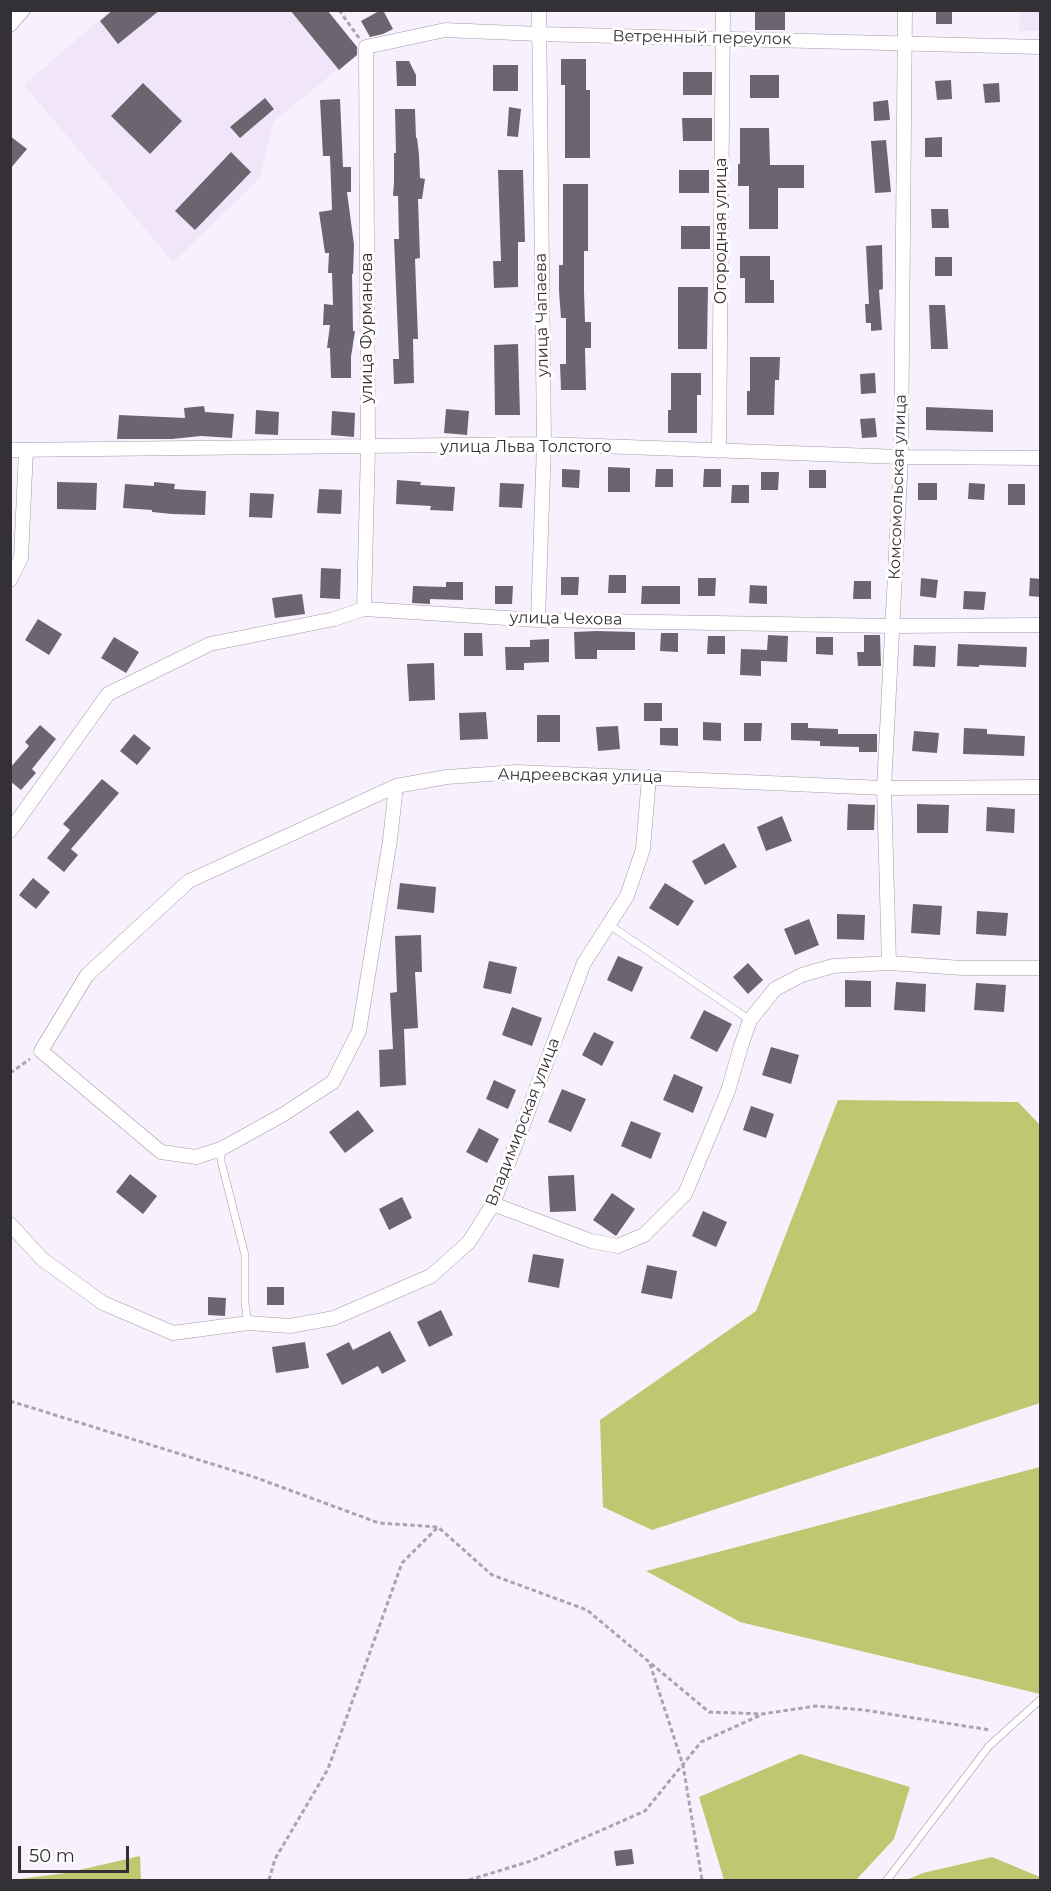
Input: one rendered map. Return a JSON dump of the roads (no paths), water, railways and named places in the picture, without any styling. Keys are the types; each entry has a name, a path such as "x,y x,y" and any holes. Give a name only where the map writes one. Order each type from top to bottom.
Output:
{"street":[{"path":"10,25 23,10"},
{"name":"улица Чапаева","path":"538,620 544,444 539,10"},
{"name":"Огородная улица","path":"719,451 723,10"},
{"name":"Комсомольская улица","path":"889,963 884,788 901,457 905,10"},
{"name":"Ветренный переулок","path":"366,48 445,30 1041,47"},
{"name":"улица Фурманова","path":"364,609 368,447 366,48"},
{"name":"улица Льва Толстого","path":"10,450 544,444 901,457 1041,458"},
{"path":"10,580 21,558 26,450"},
{"name":"улица Чехова","path":"10,831 108,694 210,644 334,618 364,609 538,620 892,626 1041,625"},
{"name":"Андреевская улица","path":"221,1149 196,1156 161,1152 41,1051 87,975 189,880 396,786 447,777 517,772 884,788 1041,787"},
{"name":"Владимирская улица","path":"10,1224 42,1259 103,1303 173,1333 248,1323 290,1326 334,1318 431,1276 469,1242 493,1204 584,963 627,896 643,849 649,777"},
{"path":"221,1149 284,1114 333,1082 359,1030 390,840 396,786"},
{"path":"493,1204 591,1241 618,1246 644,1235 685,1194 729,1091 750,1020 775,989 802,975 833,966 889,963 962,968 1041,968"}],"lane":[{"path":"608,924 750,1020"},
{"path":"221,1149 221,1161 245,1255 245,1303 248,1323"},
{"path":"887,1881 988,1746 1041,1700"}]}
